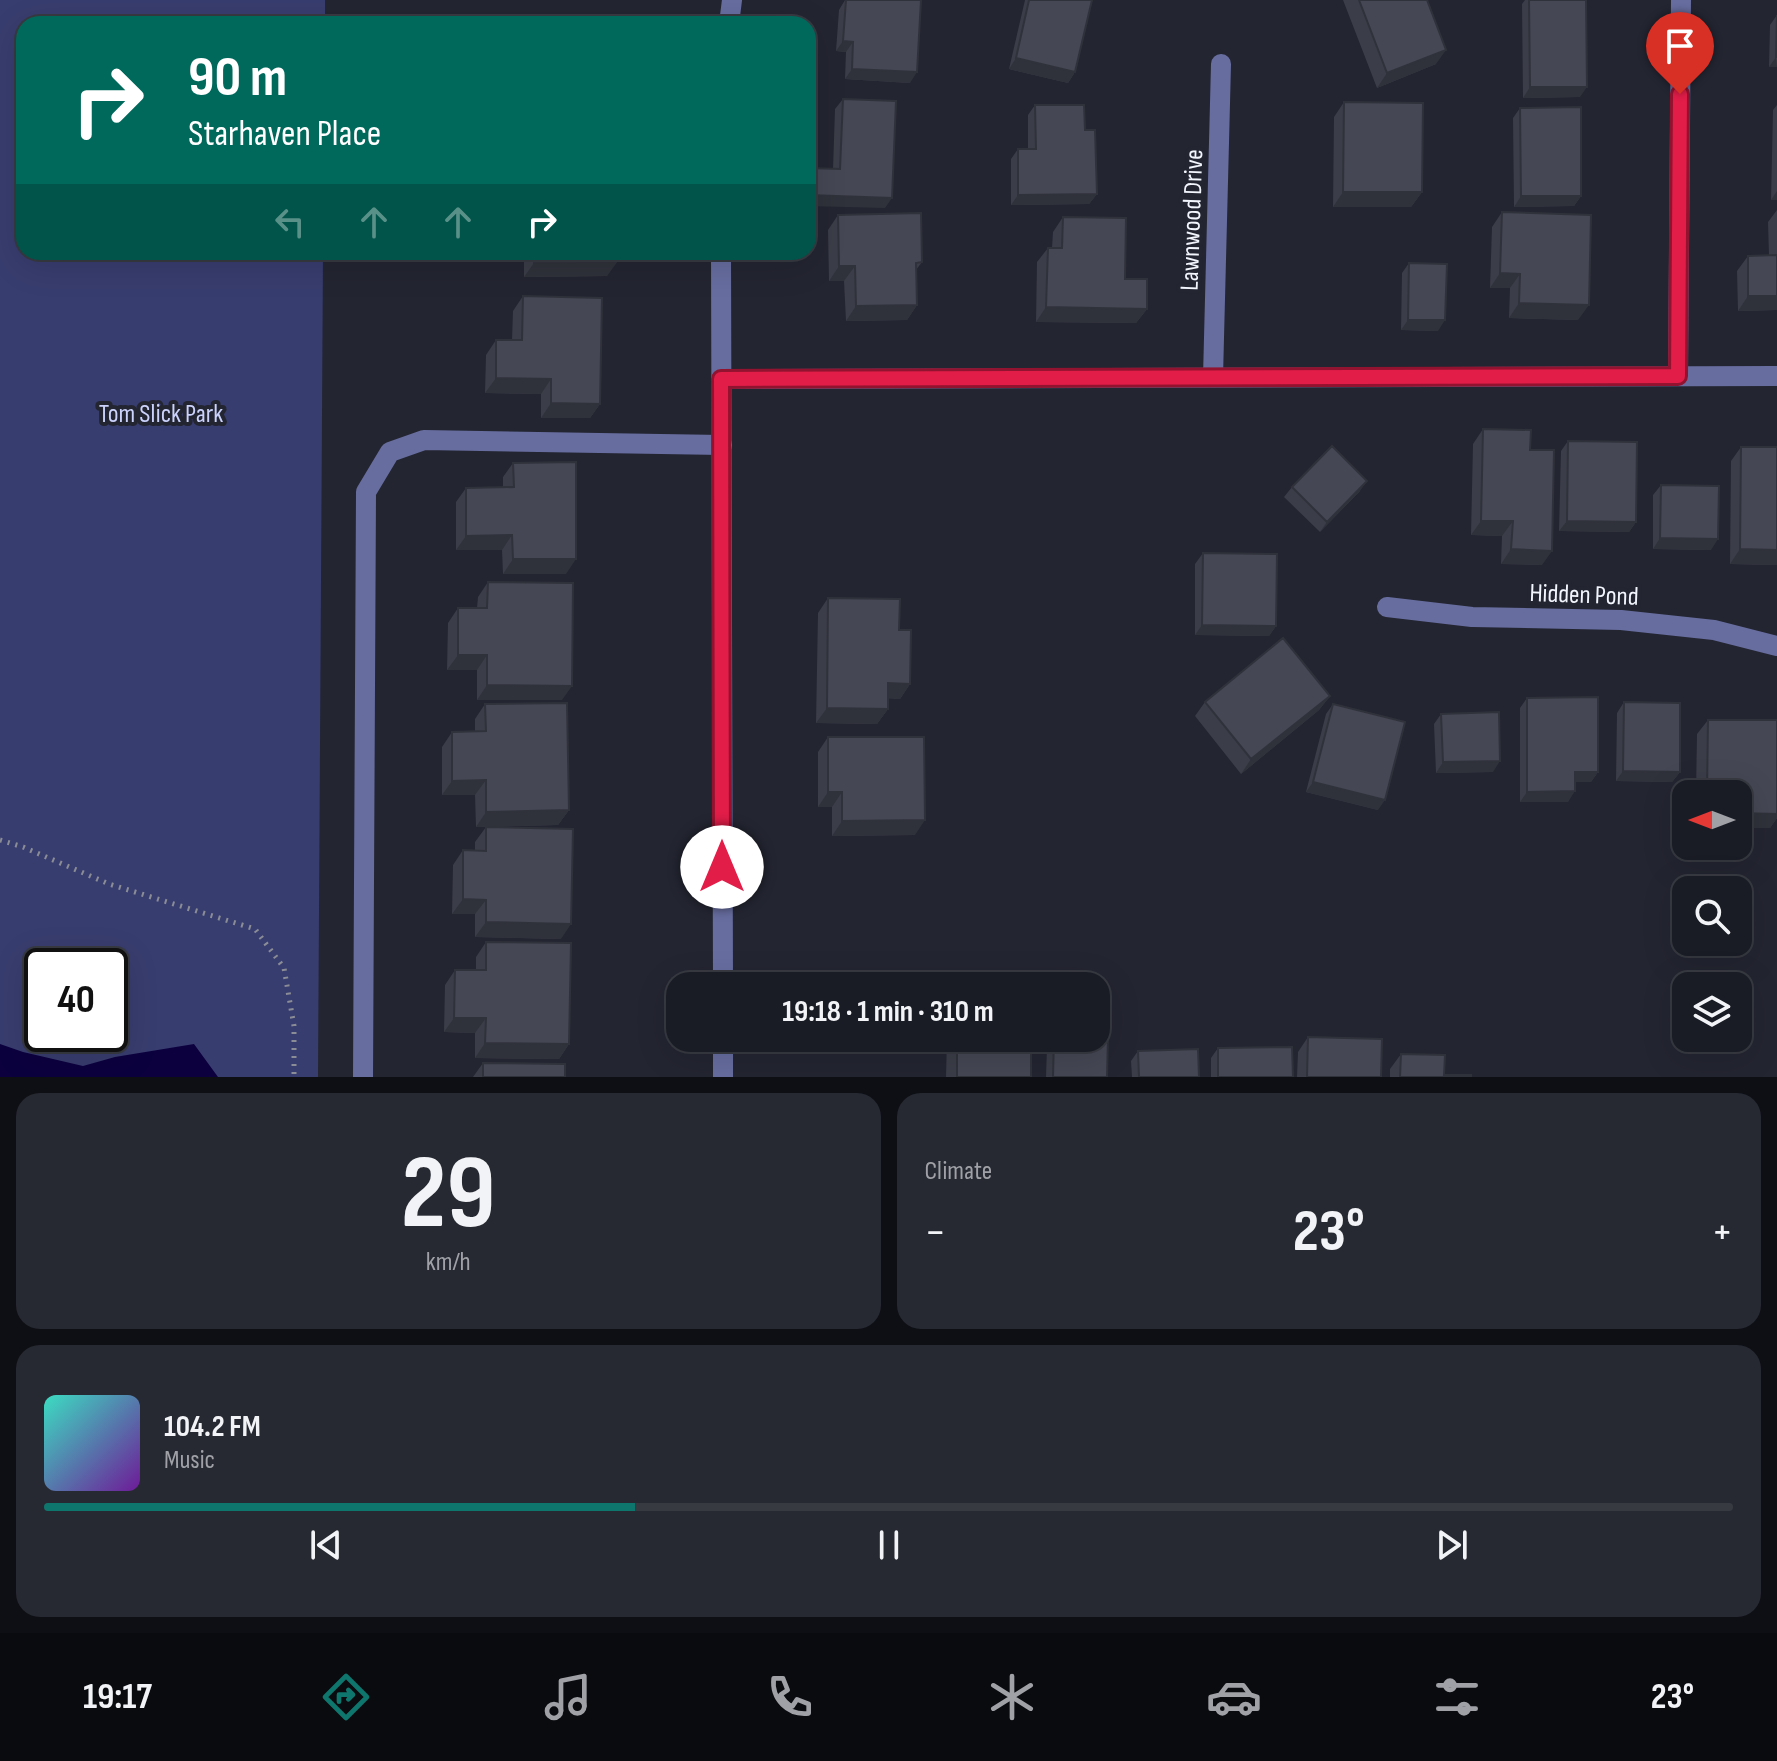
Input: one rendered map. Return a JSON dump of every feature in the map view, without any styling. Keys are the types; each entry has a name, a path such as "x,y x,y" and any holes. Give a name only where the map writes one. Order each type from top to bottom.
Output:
{"street":[{"path":"1678,376 1681,0"},
{"name":"Lawnwood Drive","path":"1213,377 1221,64"},
{"path":"721,260 723,972"},
{"path":"721,379 1777,376"},
{"path":"363,1077 366,492 390,452 424,440 722,445"},
{"name":"Hidden Pond","path":"1387,607 1472,617 1621,620 1714,630 1777,646"},
{"path":"723,1052 723,1077"}],"path":[{"path":"0,840 109,884 255,929 284,968 294,1026 294,1077"}],"green space":[{"name":"Tom Slick Park","path":"0,0 325,0 325,16 16,16 16,260 323,260 318,1077 0,1077"}],"shaded area":[{"path":"0,1044 83,1066 115,1057 194,1044 218,1077 0,1077"}],"building":[{"path":"846,0 921,0 917,72 852,69 853,42 843,41"},
{"path":"1029,0 1092,0 1075,72 1016,58"},
{"path":"1359,0 1427,0 1446,50 1387,73"},
{"path":"1529,0 1586,0 1587,87 1530,87"},
{"path":"843,99 896,101 892,198 816,195 816,168 840,169"},
{"path":"1344,102 1423,103 1422,192 1343,192"},
{"path":"1035,105 1084,105 1085,130 1095,130 1097,194 1018,195 1018,149 1036,149"},
{"path":"1581,107 1581,196 1521,196 1520,108"},
{"path":"1502,212 1591,215 1589,305 1519,303 1520,274 1500,273"},
{"path":"921,213 922,262 916,263 917,305 856,306 855,266 839,266 838,215"},
{"path":"1063,217 1126,218 1125,279 1147,279 1147,309 1046,307 1048,248 1062,248"},
{"path":"1777,255 1777,296 1748,296 1748,256"},
{"path":"534,260 618,261 534,263"},
{"path":"1409,263 1447,264 1445,320 1408,320"},
{"path":"523,296 602,298 600,404 551,403 551,379 496,378 496,340 522,340"},
{"path":"1483,429 1531,430 1530,450 1554,450 1552,551 1511,549 1513,521 1481,521"},
{"path":"1568,441 1637,442 1636,522 1567,521"},
{"path":"1332,446 1367,481 1327,522 1292,487"},
{"path":"1741,447 1777,447 1777,550 1740,549"},
{"path":"576,462 576,559 513,559 512,535 466,536 466,488 514,487 513,463"},
{"path":"1661,485 1719,486 1718,539 1660,538"},
{"path":"1203,553 1277,554 1276,626 1202,625"},
{"path":"488,582 573,583 572,686 487,685 487,655 458,655 458,608 487,608"},
{"path":"828,598 900,599 899,630 911,630 910,684 888,683 888,709 827,708"},
{"path":"1283,638 1330,696 1251,759 1205,702"},
{"path":"1598,697 1598,772 1575,772 1575,791 1527,792 1527,698"},
{"path":"1624,702 1680,703 1680,772 1623,771"},
{"path":"567,703 569,810 486,812 486,780 452,781 452,732 486,731 485,704"},
{"path":"1333,704 1405,722 1385,800 1313,782"},
{"path":"1499,712 1500,761 1443,762 1441,714"},
{"path":"1708,720 1777,720 1777,814 1752,813 1752,780 1707,780"},
{"path":"828,737 924,737 925,820 842,821 842,792 828,792"},
{"path":"486,827 573,829 571,924 486,922 486,900 463,899 463,850 486,851"},
{"path":"486,942 571,943 569,1044 485,1043 486,1018 454,1018 455,970 486,970"},
{"path":"1308,1037 1382,1039 1381,1077 1307,1077"},
{"path":"1292,1047 1293,1077 1218,1077 1218,1048"},
{"path":"1198,1049 1199,1077 1139,1077 1138,1051"},
{"path":"957,1052 1031,1052 1031,1077 957,1077"},
{"path":"1054,1052 1108,1052 1107,1077 1053,1077"},
{"path":"1401,1054 1445,1055 1444,1075 1471,1077 1400,1077"},
{"path":"483,1063 565,1064 565,1077 483,1077"}],"route":[{"path":"722,867 721,379 1678,376 1680,94"}]}
